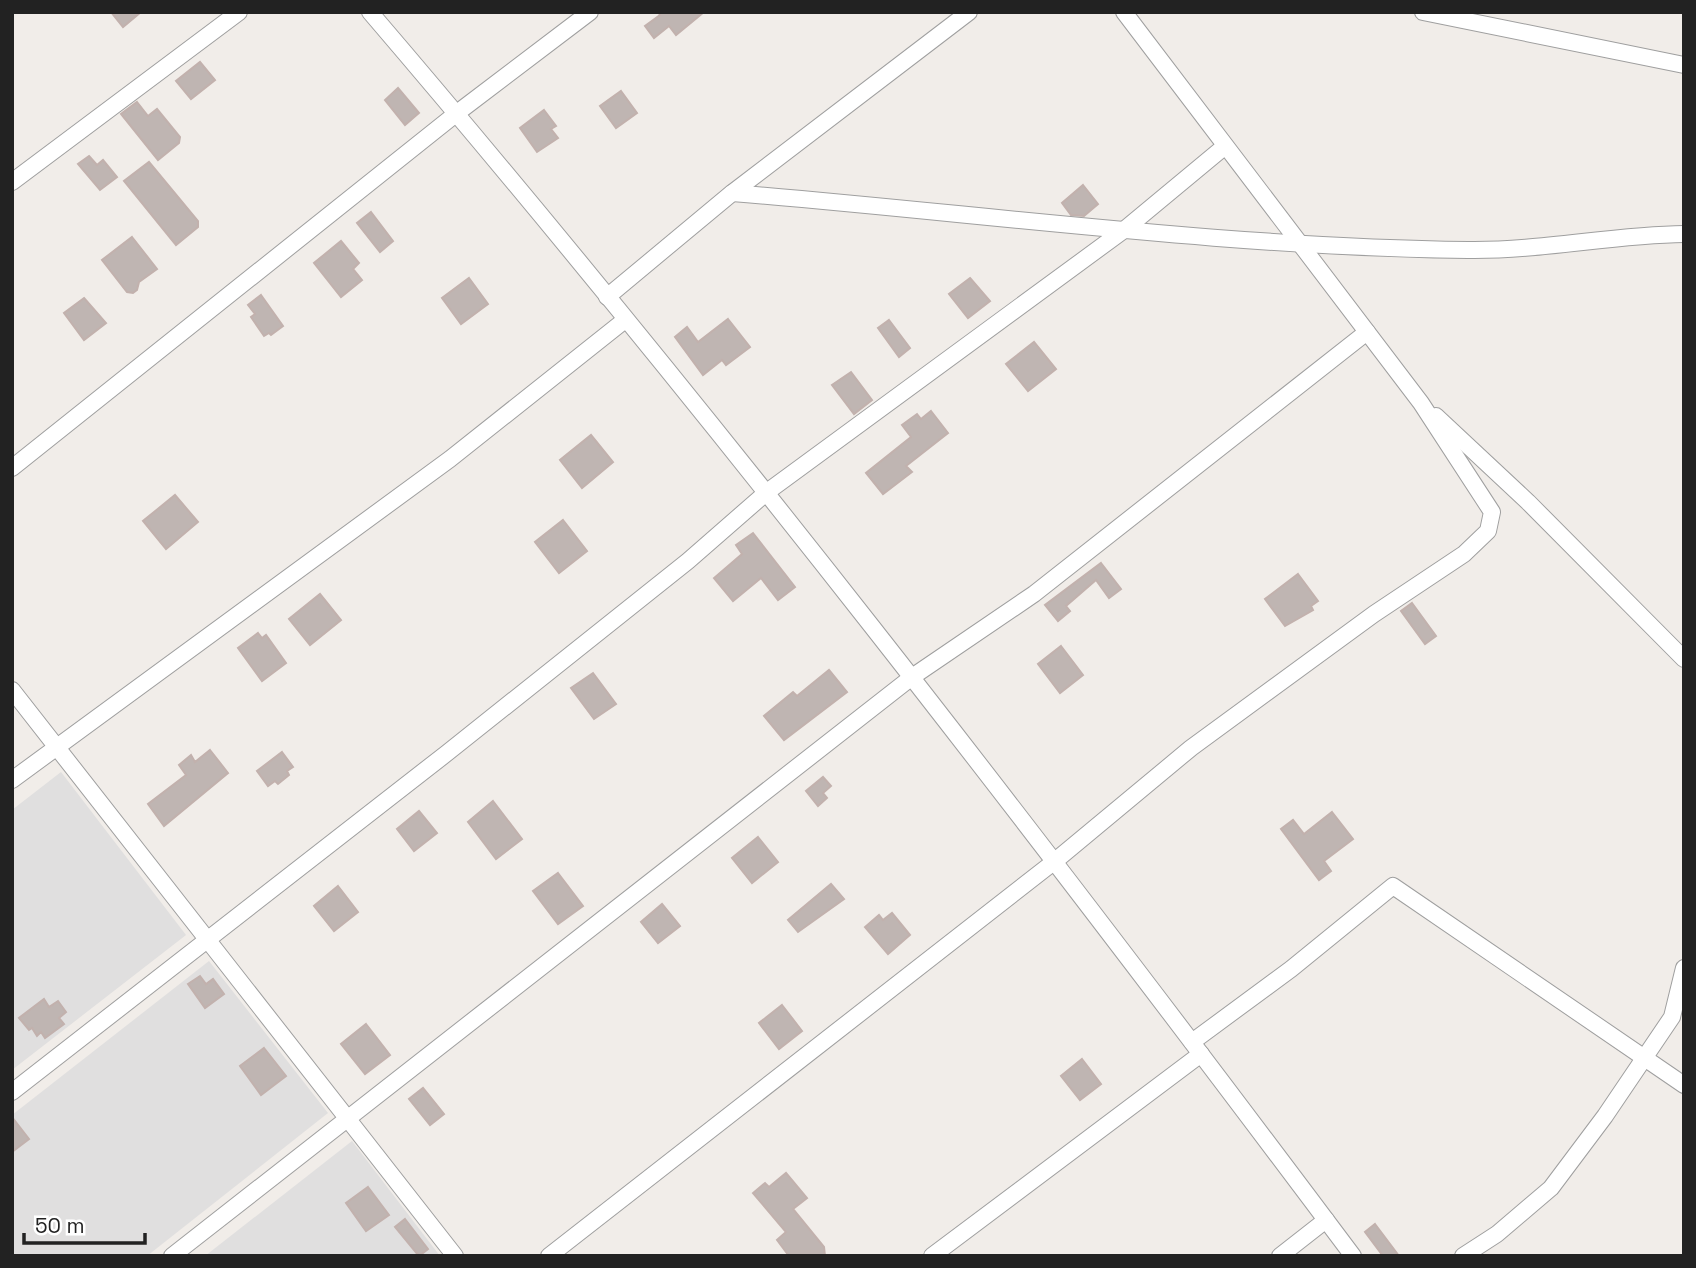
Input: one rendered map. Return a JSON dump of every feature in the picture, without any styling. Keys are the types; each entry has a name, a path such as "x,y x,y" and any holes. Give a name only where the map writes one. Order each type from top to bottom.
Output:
{"street":[{"path":"12,182 239,12"},
{"path":"370,12 457,113 767,492 1055,861 1353,1256"},
{"path":"12,468 457,113 590,12"},
{"path":"607,297 732,193 969,12"},
{"path":"549,1256 1055,861 1191,748 1374,614 1464,554 1488,531 1492,512 1421,403 1224,147 1125,12"},
{"path":"1423,12 1684,65"},
{"path":"12,1092 677,570 767,492 1124,230 1224,147"},
{"path":"732,193 1037,224 1298,243 1534,250 1684,234"},
{"path":"12,780 450,459 625,320"},
{"path":"172,1256 912,677 1034,594 1367,332"},
{"path":"1421,403 1528,502 1684,659"},
{"path":"12,690 345,1119 455,1256"},
{"path":"932,1256 1197,1048 1393,886 1684,1085"},
{"path":"1463,1256 1497,1234 1551,1188 1672,1017 1684,968"},
{"path":"1280,1256 1326,1220"}],"shaded area":[{"path":"61,772 186,935 12,1070 12,810"},
{"path":"209,961 328,1113 147,1256 12,1256 12,1115"},
{"path":"352,1141 440,1256 205,1256"}],"building":[{"path":"111,12 141,12 123,27"},
{"path":"658,12 704,12 676,35 669,26 654,38 645,26 660,15"},
{"path":"200,62 215,80 191,99 176,81"},
{"path":"398,88 419,113 405,125 385,100"},
{"path":"621,91 637,113 616,128 600,106"},
{"path":"137,102 148,116 157,109 180,137 179,143 158,160 121,114"},
{"path":"544,110 556,126 551,129 558,138 537,152 520,128"},
{"path":"89,156 97,165 103,160 117,177 100,190 78,164"},
{"path":"149,162 198,221 198,227 176,245 124,181"},
{"path":"1083,185 1098,204 1084,216 1071,215 1062,203"},
{"path":"371,212 393,241 380,252 357,223"},
{"path":"132,237 157,269 139,282 133,293 127,292 102,260"},
{"path":"341,241 359,263 353,269 362,280 341,297 314,263"},
{"path":"469,278 488,304 461,324 442,298"},
{"path":"970,278 990,301 968,318 949,294"},
{"path":"261,295 283,326 271,335 269,333 264,336 251,317 255,314 248,305"},
{"path":"84,298 106,323 84,340 64,313"},
{"path":"728,319 750,347 726,365 722,360 703,375 675,337 687,327 698,342"},
{"path":"889,320 910,348 899,357 878,328"},
{"path":"1034,342 1056,369 1028,391 1006,364"},
{"path":"851,372 872,400 854,414 832,385"},
{"path":"931,411 948,433 906,466 912,472 883,494 866,473 911,437 902,425 917,414 921,419"},
{"path":"591,435 613,462 582,488 560,460"},
{"path":"175,495 198,522 166,549 143,521"},
{"path":"563,520 587,551 559,573 535,542"},
{"path":"753,533 795,587 778,600 761,578 733,601 714,578 742,554 736,545"},
{"path":"1101,563 1121,589 1109,598 1096,580 1066,606 1070,611 1058,621 1045,605"},
{"path":"1298,574 1318,601 1311,606 1313,610 1285,626 1265,599"},
{"path":"320,594 341,620 310,645 289,619"},
{"path":"1412,603 1436,636 1425,644 1401,611"},
{"path":"258,633 262,638 266,635 286,663 262,681 238,648"},
{"path":"1061,646 1083,675 1060,693 1038,664"},
{"path":"829,670 847,692 784,740 764,716 793,692 797,696"},
{"path":"593,673 616,704 594,719 571,688"},
{"path":"210,750 228,773 164,826 148,804 186,775 179,765 191,755 195,762"},
{"path":"282,752 293,767 287,771 289,775 278,784 275,781 268,786 257,771"},
{"path":"823,777 831,786 823,793 827,798 818,806 806,791"},
{"path":"493,801 522,839 496,859 468,822"},
{"path":"419,811 437,833 414,851 397,829"},
{"path":"1332,812 1353,839 1324,861 1331,871 1319,880 1281,829 1293,820 1304,834"},
{"path":"758,837 778,862 752,883 732,858"},
{"path":"558,873 583,906 558,924 533,891"},
{"path":"831,884 844,899 798,932 788,920"},
{"path":"338,886 358,912 334,931 314,906"},
{"path":"662,904 680,926 658,943 641,922"},
{"path":"892,913 910,935 888,954 865,927 879,915 883,920"},
{"path":"200,976 206,984 213,979 224,994 205,1008 188,984"},
{"path":"44,999 49,1007 58,1001 66,1012 59,1018 64,1024 45,1038 41,1032 37,1036 32,1028 29,1030 19,1018"},
{"path":"782,1005 802,1031 779,1049 759,1023"},
{"path":"366,1024 390,1055 365,1074 341,1044"},
{"path":"264,1048 286,1076 261,1095 240,1066"},
{"path":"1082,1059 1101,1084 1080,1100 1061,1076"},
{"path":"423,1088 444,1114 430,1125 409,1099"},
{"path":"12,1117 29,1139 12,1152"},
{"path":"786,1173 807,1198 793,1209 824,1247 825,1256 789,1256 777,1240 786,1232 753,1193 765,1183 769,1187"},
{"path":"368,1187 389,1215 366,1231 346,1203"},
{"path":"405,1219 428,1249 419,1256 395,1227"},
{"path":"1375,1224 1399,1256 1383,1256 1365,1232"}]}
